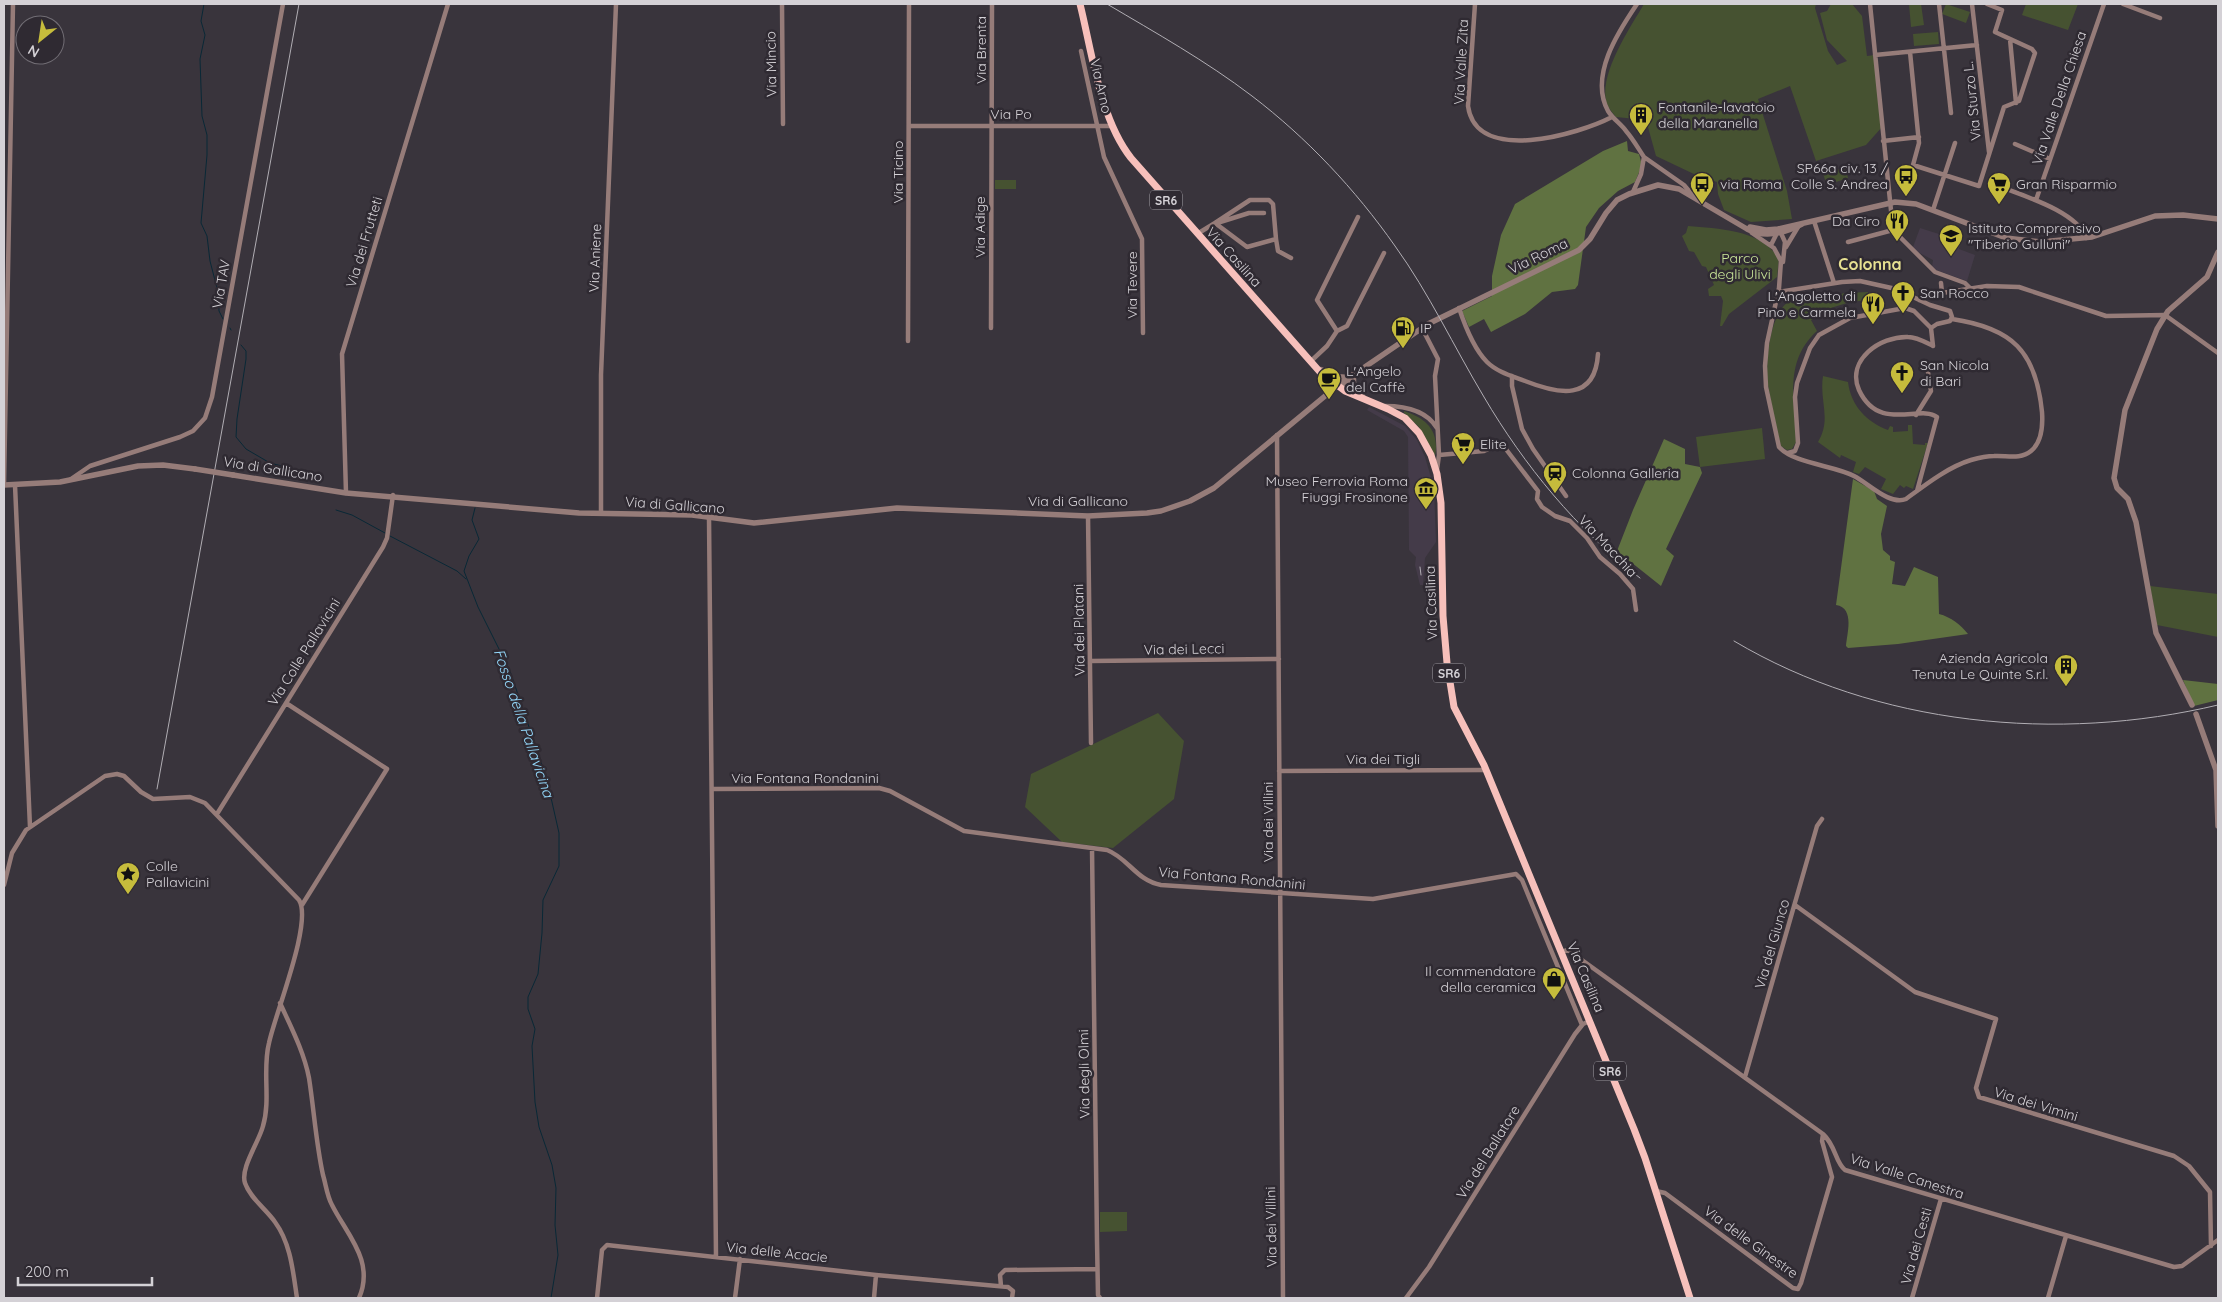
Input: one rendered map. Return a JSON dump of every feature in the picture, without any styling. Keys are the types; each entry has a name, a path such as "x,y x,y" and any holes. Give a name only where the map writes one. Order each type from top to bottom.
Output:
{"main road":[{"name":"Via Casilina","path":"1080,4 1112,126 1129,156 1311,362 1337,387 1405,418 1416,430 1428,450 1437,474 1441,503 1443,616 1447,663 1457,713 1486,770 1642,1150 1690,1298"}],"street":[{"path":"4,485 13,4"},
{"name":"Via TAV","path":"70,480 90,466 184,436 199,426 208,413 283,4"},
{"name":"Via dei Frutteti","path":"346,493 342,354 448,4"},
{"name":"Via Aniene","path":"601,513 601,375 616,4"},
{"name":"Via Mincio","path":"782,4 783,124"},
{"name":"Via Ticino","path":"908,341 909,4"},
{"name":"Via Brenta","path":"992,4 992,125"},
{"name":"Via Valle Zita","path":"1475,4 1468,106 1471,118 1475,124 1500,139 1538,141 1588,127 1612,117"},
{"path":"1637,4 1608,54 1604,70 1602,93 1604,102 1612,117 1625,130 1644,157 1684,186 1695,198"},
{"path":"1870,4 1893,230 1935,272 1965,283 1970,288"},
{"path":"1939,4 1951,113"},
{"name":"Via Sturzo L.","path":"1972,4 1989,156"},
{"path":"1910,52 1919,137 1914,165 1979,186 2004,107 2019,101 2035,51 1995,32 2002,10 1987,4"},
{"name":"Via Valle Della Chiesa","path":"2036,200 2104,4"},
{"path":"2124,4 2160,18"},
{"path":"2010,39 2016,103"},
{"path":"1875,55 1977,45"},
{"name":"Via Arno","path":"1081,51 1098,127"},
{"name":"Via Adige","path":"991,328 992,125"},
{"name":"Via Po","path":"910,126 1112,126"},
{"name":"Via Tevere","path":"1098,127 1106,162 1142,239 1143,333"},
{"path":"1883,140 1919,137"},
{"path":"1934,210 1955,143"},
{"path":"2015,144 2050,159"},
{"path":"1634,192 1642,171 1644,157"},
{"name":"Via Roma","path":"1337,387 1348,376 1364,368 1422,328 1578,250 1592,236 1614,204 1634,192 1657,185 1677,188 1747,229 1761,234 1779,232"},
{"path":"2001,186 2036,200 2072,219 2082,230 2086,238"},
{"path":"1197,234 1248,200 1269,200 1273,204 1278,251 1291,258"},
{"path":"1732,220 1758,229 1779,232 1889,202 1907,202 1934,210 2006,238 2041,242 2086,238 2155,216 2186,215 2218,219"},
{"path":"1215,223 1249,213 1264,213"},
{"path":"1337,332 1317,300 1358,217"},
{"path":"1814,221 1834,283"},
{"path":"1215,223 1247,247 1276,239"},
{"path":"1785,249 1800,225"},
{"path":"1747,229 1771,245 1779,256 1782,268"},
{"path":"1848,242 1893,230"},
{"path":"1771,245 1779,232"},
{"path":"1779,232 1784,240 1785,249 1767,344 1765,376 1777,444 1780,449 1800,459 1848,473 1896,500 1905,500 1965,462 1990,456 2025,454 2036,446 2041,435 2042,418 2038,386 2033,368 2023,350 2008,338 1990,328 1952,318"},
{"path":"2192,705 2156,634 2136,522 2128,499 2117,488 2114,478 2125,410 2156,329 2164,315 2205,279 2218,252"},
{"path":"1348,376 1332,374 1311,362 1327,346 1337,332 1348,325 1384,254"},
{"path":"1778,292 1860,281 1890,287 1919,300 1949,310 1952,318"},
{"path":"1941,283 1942,293"},
{"path":"1919,300 1923,296 1970,288 2018,287 2106,316 2164,315 2218,353"},
{"path":"1459,308 1464,324 1482,357 1489,364 1512,376 1552,391 1568,392 1585,384 1594,376 1598,354"},
{"path":"1788,453 1795,450 1798,444 1796,382 1803,363 1817,337 1838,324 1858,316 1904,308 1912,310 1932,328 1933,346 1917,338 1901,338 1871,350 1861,358 1857,365 1856,379 1863,397 1874,408 1891,415 1936,416 1937,420 1930,449 1917,491"},
{"path":"1932,328 1937,324 1949,322 1952,318"},
{"path":"1422,328 1438,359 1435,376 1439,455 1437,474"},
{"path":"1916,415 1931,391 1928,372"},
{"path":"1356,373 1353,381 1354,388 1372,402"},
{"name":"Via Roma","path":"1337,387 1349,382 1356,373"},
{"path":"1512,376 1512,386 1522,429 1533,449 1566,496"},
{"name":"Via di Gallicano","path":"4,485 70,480 138,466 163,465 346,493 393,495 601,513 709,517 745,523 766,523 897,508 1088,516 1162,511 1190,501 1214,488 1337,387"},
{"path":"1382,406 1398,406 1421,412 1432,420 1438,430"},
{"name":"Via dei Villini","path":"1278,435 1283,1298"},
{"name":"Via Macchia","path":"1439,455 1484,451 1502,444 1538,491 1537,500 1540,505 1555,516 1570,520 1587,538 1600,557 1631,586 1636,610"},
{"path":"15,485 30,827"},
{"name":"Via Colle Pallavicini","path":"217,814 383,547 393,495"},
{"name":"Via dei Platani","path":"1088,516 1092,743"},
{"path":"709,517 716,1257"},
{"name":"Via dei Lecci","path":"1090,661 1279,659"},
{"path":"286,703 387,769 302,905 303,916 300,935 265,1062 266,1115 259,1139 246,1166 244,1178 248,1189 282,1234 291,1262 297,1298"},
{"path":"2196,714 2216,770 2218,826"},
{"name":"Via dei Tigli","path":"1279,771 1486,770"},
{"path":"4,885 15,846 30,827 99,779 113,774 127,777 141,792 158,800 195,798 205,803 302,905"},
{"name":"Via Fontana Rondanini","path":"712,789 880,788 890,791 964,832 1092,848 1114,854 1139,876 1157,885 1372,900 1518,875 1522,880 1582,1025"},
{"name":"Via del Giunco","path":"1745,1077 1817,826 1822,819"},
{"name":"Via degli Olmi","path":"1092,848 1097,1269 1098,1296 1100,1298"},
{"name":"Via dei Vimini","path":"1795,904 1915,992 1996,1019 1976,1088 1979,1097 2183,1161 2210,1192 2211,1246"},
{"name":"Via Valle Canestra","path":"1561,952 1568,950 1823,1134 1831,1143 1840,1165 1845,1170 2066,1236 2178,1267 2218,1240"},
{"path":"280,1003 295,1035 308,1074 317,1148 329,1199 354,1240 362,1260 364,1283 359,1298"},
{"path":"1582,1025 1590,1021"},
{"name":"Via del Ballatore","path":"1406,1298 1429,1267 1582,1025"},
{"name":"Via delle Ginestre","path":"1656,1191 1665,1193 1793,1288 1798,1289 1802,1283 1832,1177 1822,1141 1823,1134"},
{"name":"Via dei Cesti","path":"1912,1298 1941,1199"},
{"path":"2048,1298 2066,1236"},
{"name":"Via delle Acacie","path":"597,1298 602,1249 605,1246 876,1275 1001,1286"},
{"path":"735,1298 740,1259"},
{"path":"1012,1298 1011,1289 1001,1286 1000,1275 1004,1270 1097,1269"},
{"path":"874,1298 876,1275"}],"shaded area":[{"name":"Istituto Comprensivo \"Tiberio Gulluni\"","path":"1920,228 1961,241 1959,249 1975,255 1967,281 1936,270 1932,267 1933,260 1914,250 1913,247"},
{"path":"1369,407 1405,426 1417,440 1425,457 1434,488 1436,542 1425,558 1423,585 1420,585 1415,565 1416,557 1409,550 1408,437 1404,431 1367,410"}],"green space":[{"path":"1644,4 1816,4 1815,8 1828,51 1837,65 1847,61 1827,40 1820,13 1827,11 1831,4 1852,4 1862,16 1867,56 1875,55 1882,127 1866,145 1816,161 1790,86 1758,99 1787,191 1792,219 1751,222 1724,210 1718,194 1717,182 1696,175 1656,156 1646,120 1616,117 1606,101 1605,89 1612,64 1624,38"},
{"path":"1909,4 1921,4 1924,25 1911,27"},
{"path":"1946,4 1970,12 1966,23 1942,14"},
{"path":"2026,4 2078,4 2068,30 2022,15"},
{"path":"1938,32 1939,44 1914,46 1913,34"},
{"path":"1627,141 1628,151 1639,154 1642,165 1635,182 1618,191 1599,208 1586,227 1578,285 1575,289 1552,292 1525,314 1491,332 1484,319 1469,327 1462,311 1492,296 1492,276 1501,235 1515,204 1603,151"},
{"path":"1845,167 1848,178 1827,185 1823,174"},
{"path":"995,180 1016,180 1016,189 995,189"},
{"name":"Parco degli Ulivi","path":"1688,226 1726,230 1750,236 1771,249 1779,259 1777,277 1729,314 1722,326 1720,326 1723,301 1721,296 1709,296 1708,289 1714,285 1706,267 1702,266 1694,252 1689,251 1682,236 1686,233"},
{"path":"1868,292 1869,300 1850,302 1834,307 1811,320 1817,331 1806,343 1799,356 1795,370 1793,398 1796,442 1792,449 1787,450 1781,446 1767,376 1770,338 1778,314 1784,305 1797,298 1833,295 1834,297 1844,293"},
{"path":"1823,376 1848,382 1856,406 1867,418 1880,427 1888,430 1890,426 1893,427 1893,432 1908,431 1908,425 1912,425 1913,444 1925,445 1925,443 1928,443 1913,489 1906,486 1904,488 1900,485 1893,494 1881,489 1886,479 1865,467 1859,474 1853,472 1856,462 1841,455 1840,458 1818,442 1822,434 1825,418"},
{"path":"1404,411 1419,417 1430,427 1435,439 1435,456 1419,427"},
{"path":"1762,428 1765,459 1700,467 1696,437"},
{"path":"1664,439 1685,449 1685,464 1700,467 1702,473 1666,549 1674,556 1661,586 1617,551"},
{"path":"1853,479 1874,491 1877,499 1887,506 1881,534 1883,550 1890,556 1890,560 1895,562 1892,584 1905,586 1914,567 1938,577 1939,614 1948,617 1968,634 1898,644 1848,648 1846,646 1848,616 1842,607 1836,605"},
{"path":"2150,586 2218,594 2218,637 2157,625"},
{"path":"2183,680 2218,684 2218,700 2194,706"},
{"path":"1158,713 1184,741 1174,799 1113,848 1062,842 1025,807 1031,774"},
{"path":"1100,1212 1127,1212 1127,1231 1100,1232"}],"waterway":[{"path":"204,4 201,21 205,35 200,59 202,116 207,135 207,155 201,223 207,236 210,261 218,292 219,311 223,319"},
{"path":"241,345 246,351 246,359 236,437 246,449 270,463 298,470 311,477"},
{"name":"Fosso della Pallavicina","path":"475,508 472,520 479,539 469,556 464,571 478,607 510,671 547,780 559,833 559,866 543,900 538,974 528,997 528,1009 535,1029 532,1046 535,1102 539,1127 552,1165 556,1188 555,1225 558,1255 551,1298"},
{"path":"336,510 352,515 385,533"},
{"path":"390,536 457,571 466,579"}],"railway":[{"path":"157,789 299,4"},
{"path":"1107,4 1235,83 1292,129 1329,165 1364,204 1407,264 1484,397 1534,471 1574,518 1640,578"},
{"path":"1420,567 1421,575"},
{"path":"1734,641 1789,670 1847,692 1908,709 1970,719 2032,724 2095,723 2157,717 2218,705"}],"place":[{"name":"Fontanile-lavatoio della Maranella","path":"1641,136"},
{"name":"SP66a civ. 13 / Colle S. Andrea","path":"1906,197"},
{"name":"via Roma","path":"1702,205"},
{"name":"Gran Risparmio","path":"1999,205"},
{"name":"Da Ciro","path":"1897,242"},
{"name":"Istituto Comprensivo \"Tiberio Gulluni\"","path":"1951,257"},
{"name":"San Rocco","path":"1903,314"},
{"name":"L'Angoletto di Pino e Carmela","path":"1873,325"},
{"name":"IP","path":"1403,349"},
{"name":"San Nicola di Bari","path":"1902,394"},
{"name":"L'Angelo del Caffè","path":"1329,400"},
{"name":"Elite","path":"1463,465"},
{"name":"Colonna Galleria","path":"1555,494"},
{"name":"Museo Ferrovia Roma Fiuggi Frosinone","path":"1426,510"},
{"name":"Azienda Agricola Tenuta Le Quinte S.r.l.","path":"2066,687"},
{"name":"Colle Pallavicini","path":"128,895"},
{"name":"Il commendatore della ceramica","path":"1554,1000"}],"district":[{"name":"Colonna","path":"1870,264"}]}
